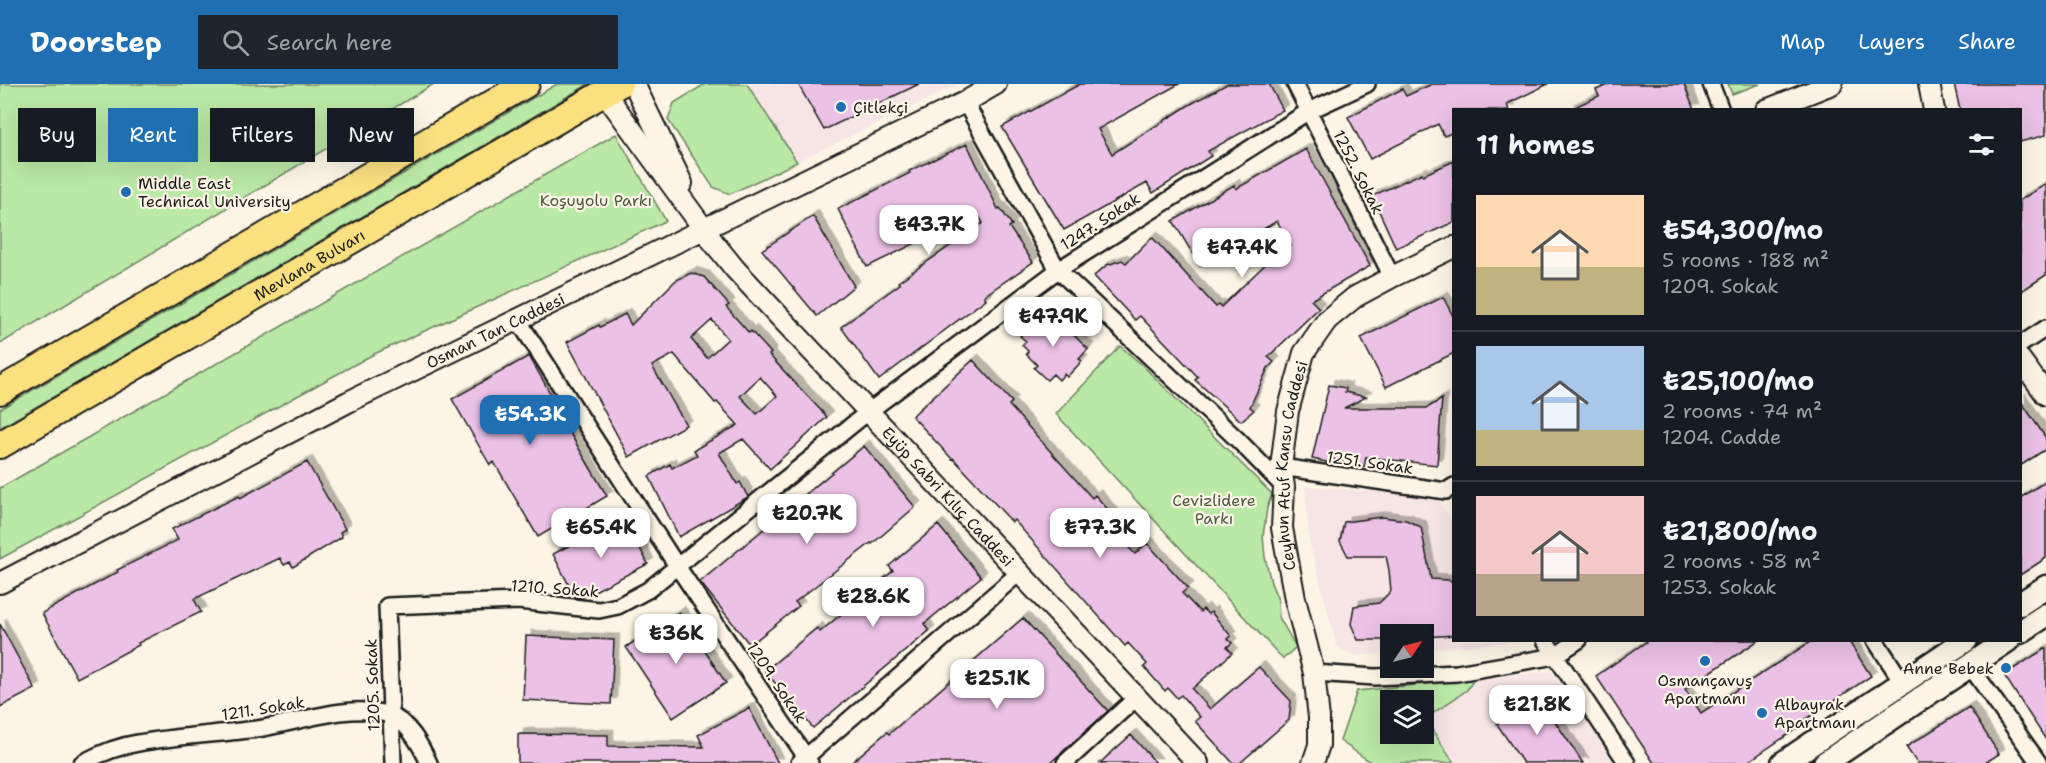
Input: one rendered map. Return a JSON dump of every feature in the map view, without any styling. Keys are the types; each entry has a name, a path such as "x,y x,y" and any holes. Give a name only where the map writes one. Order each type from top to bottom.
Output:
{"highway":[{"path":"0,391 526,84"},
{"name":"Mevlana Bulvarı","path":"0,445 611,88"}],"main road":[{"path":"2022,603 2046,587"},
{"path":"2022,631 2046,615"},
{"path":"1783,763 1963,642"},
{"path":"1825,763 2005,642"}],"street":[{"name":"Eyüp Sabri Kılıç Caddesi","path":"634,84 704,229"},
{"name":"Osman Tan Caddesi","path":"0,583 348,402 965,102 996,84"},
{"name":"1252. Sokak","path":"1295,84 1392,277"},
{"name":"1247. Sokak","path":"868,412 1058,270 1309,111 1367,84"},
{"path":"1711,84 1720,108"},
{"path":"1776,108 1801,103 1832,84"},
{"path":"1929,84 1934,108"},
{"name":"Eyüp Sabri Kılıç Caddesi","path":"611,88 629,127 735,269 1198,763"},
{"path":"965,102 1058,270 1239,441 1284,487"},
{"path":"629,127 630,120 636,116 650,116"},
{"name":"Ceyhun Atuf Kansu Caddesi","path":"1313,763 1319,745 1319,718 1314,672 1295,599 1282,528 1284,487 1281,467 1288,411 1304,353 1327,320 1355,297 1452,248"},
{"name":"1209. Sokak","path":"518,320 805,762"},
{"path":"2022,344 2046,328"},
{"path":"2022,362 2046,395"},
{"name":"1210. Sokak","path":"387,606 519,601 599,610 618,606 648,590 868,412"},
{"name":"1251. Sokak","path":"1281,467 1451,493"},
{"path":"805,762 1019,573"},
{"name":"1205. Sokak","path":"387,606 393,763"},
{"path":"1546,642 1627,763"},
{"path":"1314,672 1375,677 1456,673 1555,656 1576,642"},
{"path":"1876,642 1903,683"},
{"path":"1970,666 2039,763"},
{"path":"1065,763 1136,698"},
{"name":"1211. Sokak","path":"82,763 137,743 254,729 351,711 369,710 391,715"},
{"path":"391,715 420,743 429,763"}],"shaded area":[{"path":"705,84 959,84 730,194 713,187 668,120 674,103"},
{"path":"1305,486 1422,495 1438,500 1452,521 1452,642 1511,642 1434,649 1434,624 1380,624 1380,654 1355,656 1337,647 1309,541"},
{"path":"1552,671 1614,763 1452,763 1434,735 1434,713 1467,690 1474,679"}],"green space":[{"name":"Middle East Technical University","path":"0,84 434,84 394,108 327,108 327,148 315,155 315,108 210,108 210,162 304,162 0,344"},
{"path":"557,84 589,84 0,428 0,409"},
{"path":"705,84 747,84 797,162 730,194 713,187 668,120 674,103"},
{"path":"1728,84 1760,84 1732,94"},
{"name":"Koşuyolu Parkı","path":"616,134 666,221 372,355 0,559 0,488"},
{"name":"Cevizlidere Parkı","path":"1120,346 1272,494 1267,508 1263,536 1265,557 1278,600 1279,617 1296,647 1283,659 1056,414"},
{"path":"1474,679 1467,690 1434,713 1434,690 1380,690 1380,744 1434,744 1434,733 1454,763 1372,763 1340,741 1357,691"}],"building":[{"name":"Çitlekçi","path":"798,84 919,84 824,130"},
{"path":"1080,84 1179,84 1098,129 1112,154 1189,105 1227,84 1269,84 1283,110 1208,151 1211,156 1153,193 1147,183 1064,230 1002,127"},
{"path":"1432,84 1548,84 1507,104 1508,108 1452,108 1452,133 1444,136 1438,124 1370,159 1348,117 1402,89 1406,96"},
{"path":"1610,84 1684,84 1693,108 1572,108 1599,96 1596,90"},
{"path":"1954,84 2046,84 2046,135 2022,141 2022,108 1960,108"},
{"path":"967,144 998,209 1000,208 1012,225 1009,227 1033,262 984,296 986,299 879,380 841,327 900,284 898,282 983,223 977,213 949,227 945,220 916,233 920,241 867,267 838,209 910,173 909,171"},
{"path":"1306,149 1370,266 1311,300 1319,308 1268,357 1274,362 1268,368 1250,407 1254,410 1241,421 1195,380 1198,377 1140,316 1135,320 1094,276 1107,265 1122,260 1126,263 1152,237 1216,307 1219,305 1221,307 1276,254 1291,246 1277,221 1200,266 1173,221 1234,185 1236,189"},
{"path":"1452,162 1452,223 1396,248 1372,196 1422,173 1423,175"},
{"path":"2046,184 2046,275 2022,291 2022,199"},
{"path":"813,216 854,286 817,316 762,250"},
{"path":"691,273 704,277 729,305 726,307 749,333 751,331 771,353 769,355 827,417 770,469 743,439 719,453 737,484 740,482 748,497 679,537 649,476 670,464 672,468 697,455 694,450 738,425 717,402 715,403 674,354 652,366 686,425 629,457 567,342 625,314 631,325 675,281","holes":["712,320 728,339 707,358 691,339","760,377 777,396 757,414 740,396"]},
{"path":"1443,297 1452,314 1452,354 1386,387 1361,338"},
{"path":"1048,314 1054,320 1056,318 1088,349 1079,359 1082,361 1067,377 1064,374 1059,380 1053,374 1047,380 1034,368 1037,365 1026,354 1028,351 1022,345 1026,341 1020,336 1040,315 1044,318"},
{"path":"529,356 566,421 564,423 607,496 538,537 494,462 490,465 452,399"},
{"path":"973,360 1012,402 1009,405 1092,498 1095,495 1122,525 1114,532 1135,554 1147,543 1188,588 1182,593 1200,612 1203,609 1208,614 1211,612 1231,636 1228,639 1232,643 1227,647 1232,653 1192,689 1210,709 1259,667 1291,701 1289,720 1240,763 1233,763 1195,721 1200,717 1181,695 1177,698 1168,688 1165,691 1144,667 1147,664 1128,643 1125,646 1014,520 1012,522 912,416"},
{"path":"1329,385 1346,388 1345,392 1366,397 1344,408 1427,408 1442,399 1437,465 1366,457 1364,467 1332,459 1331,463 1312,459"},
{"path":"2022,403 2046,438 2046,449 2022,465"},
{"path":"864,446 915,507 872,544 795,602 799,606 750,645 700,582"},
{"path":"307,462 345,529 340,532 342,537 293,567 290,562 284,565 280,558 194,599 201,612 138,643 139,645 77,678 42,613 118,572 117,570 178,540 172,529 239,496 240,498"},
{"path":"2046,481 2046,558 2022,574 2022,497"},
{"path":"624,517 648,564 581,598 575,597 553,554"},
{"path":"1382,517 1406,520 1421,527 1431,579 1449,580 1452,583 1452,635 1434,636 1434,624 1380,624 1380,640 1358,640 1351,624 1354,606 1379,603 1391,591 1389,570 1386,556 1348,556 1340,541 1344,522"},
{"path":"938,525 981,577 924,624 929,631 813,728 765,671 817,628 820,632 893,571 889,566"},
{"path":"679,612 726,683 673,718 626,647"},
{"path":"1023,618 1108,711 1050,763 851,763 887,732 889,734"},
{"path":"0,624 35,689 0,707"},
{"path":"526,636 614,640 611,704 523,700"},
{"path":"1646,642 1756,642 1685,689 1701,713 1810,642 1849,642 1871,676 1803,721 1805,723 1746,763 1654,763 1596,676"},
{"path":"2046,648 2046,740 2004,675"},
{"path":"1538,696 1583,763 1523,763 1497,724"},
{"path":"1969,707 1999,754 1985,763 1917,763 1906,747"},
{"path":"749,708 778,763 518,763 518,734 608,735 608,746 704,747 698,735"},
{"path":"1131,735 1156,763 1100,763"}],"place":[{"name":"Çitlekçi","path":"841,107"},
{"name":"Middle East Technical University","path":"126,192"},
{"name":"Osmançavuş Apartmanı","path":"1705,661"},
{"name":"Anne Bebek","path":"2006,668"},
{"name":"Albayrak Apartmanı","path":"1762,713"}]}
